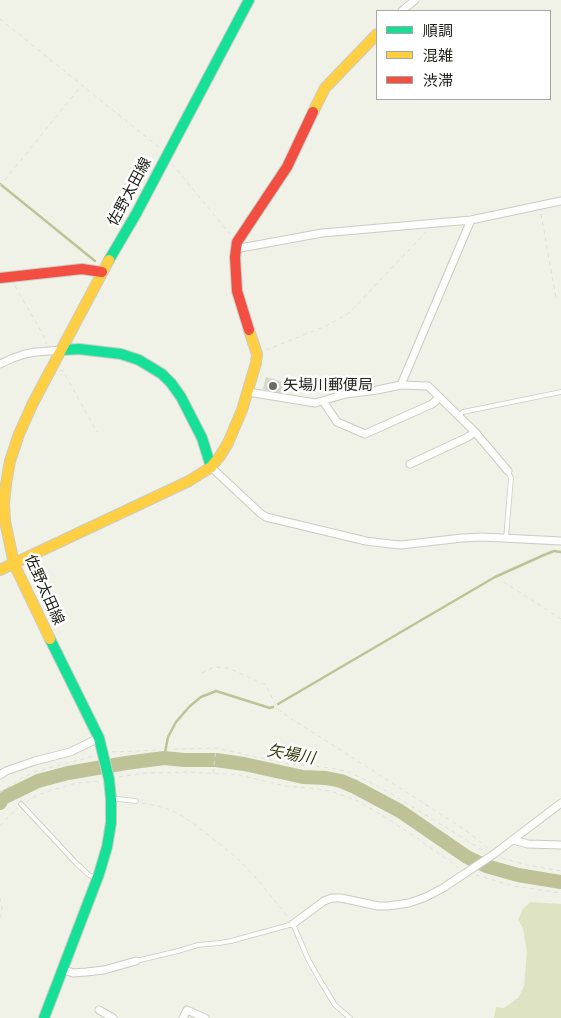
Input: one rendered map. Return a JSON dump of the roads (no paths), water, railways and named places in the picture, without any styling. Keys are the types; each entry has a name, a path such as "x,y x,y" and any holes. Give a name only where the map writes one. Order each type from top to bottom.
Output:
{"main road":[{"name":"佐野太田線","path":"44,1018 98,879 111,823 111,799 109,778 99,738 14,564 2,502 10,461 18,434 29,410 102,272 136,214 249,0"},
{"path":"0,570 189,482 211,467 228,443 248,392 257,354 237,291 236,246 287,167 325,88 376,35"},
{"path":"0,278 82,269 102,272"},
{"path":"62,350 87,350 121,354 138,360 162,374 182,397 202,438 211,467"}],"street":[{"path":"403,10 415,0"},
{"path":"236,246 322,233 471,220 561,201"},
{"path":"401,386 471,220"},
{"path":"0,364 25,354 62,350"},
{"path":"248,392 315,403 346,394 401,386 428,386 475,432 508,472"},
{"path":"323,401 337,422 365,434 432,404 439,398"},
{"path":"410,464 475,432"},
{"path":"211,467 266,517 366,541 390,544 462,538 561,541"},
{"path":"0,775 35,761 70,752 99,738"},
{"path":"292,924 328,899 341,898 378,906 388,906 409,903 426,897 468,872 514,840 561,803"},
{"path":"514,840 528,844 561,845"},
{"path":"62,969 73,973 86,972 104,970 136,961"},
{"path":"99,1010 114,1018"},
{"path":"183,1018 187,1010 205,1018"}],"lane":[{"path":"458,416 463,412 561,392"},
{"path":"506,538 510,478 508,472"},
{"path":"111,799 136,802"},
{"path":"21,804 89,875 98,879"},
{"path":"136,961 198,944 231,941 292,924 325,990 335,1006 350,1018"}],"waterway":[{"path":"0,184 95,261"},
{"path":"278,704 495,577 554,551 561,552"},
{"path":"164,758 168,737 176,722 201,697 216,691 270,708 273,707"},
{"name":"矢場川","path":"0,803 3,798 38,781 68,773 164,758 216,760 303,777 341,781 400,811 467,857 486,866 518,875 561,882"}],"place":[{"name":"矢場川郵便局","path":"273,386"}]}
